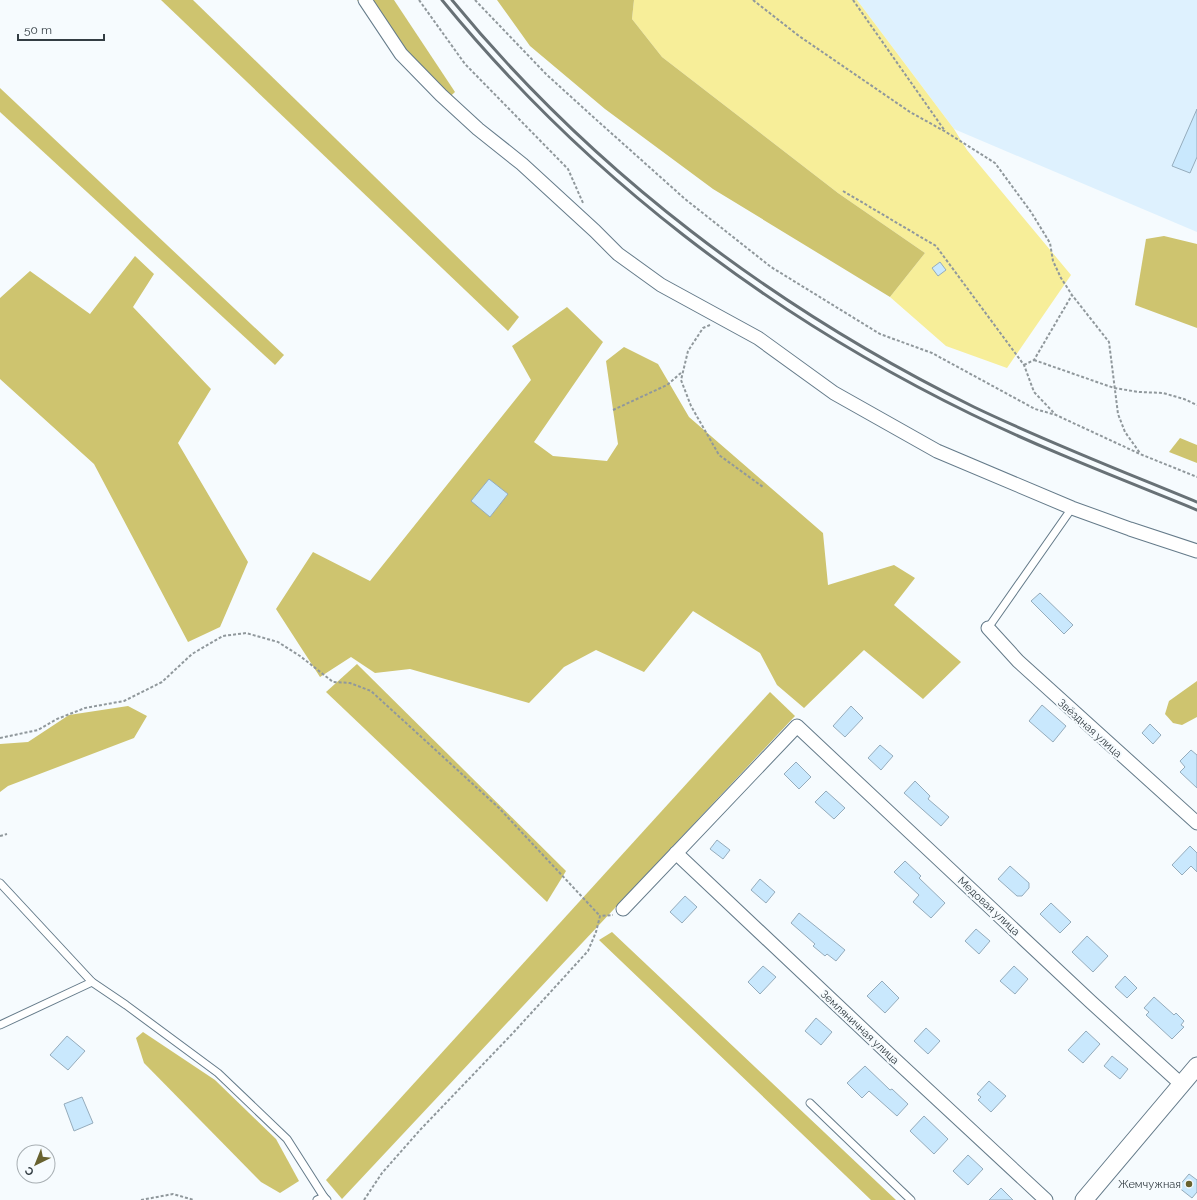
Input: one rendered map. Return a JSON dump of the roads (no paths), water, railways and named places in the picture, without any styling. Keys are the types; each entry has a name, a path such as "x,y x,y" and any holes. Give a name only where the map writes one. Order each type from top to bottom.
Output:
{"street":[{"path":"365,0 401,54 441,95 478,129 522,164 618,254 661,285 758,338 834,393 937,451 1072,508 1130,530 1197,551"},
{"name":"Звёздная улица","path":"988,628 1029,672 1197,823"},
{"name":"Медовая улица","path":"676,853 797,726 1181,1084"},
{"path":"623,909 676,853"},
{"name":"Земляничная улица","path":"676,853 1046,1200"},
{"path":"1084,1200 1197,1066"}],"lane":[{"path":"988,628 1072,508"},
{"path":"0,883 92,982 126,1005 218,1073 287,1139 326,1199 317,1200"},
{"path":"0,1025 92,982"},
{"path":"810,1103 911,1200"}],"railway":[{"path":"442,0 497,64 556,125 619,182 684,236 752,286 823,332 896,375 971,414 1055,452 1197,510"},
{"path":"452,0 507,63 565,122 627,179 691,231 759,281 828,326 900,368 974,407 1057,444 1197,502"}],"place":[{"name":"Жемчужная","path":"1189,1184"}]}
